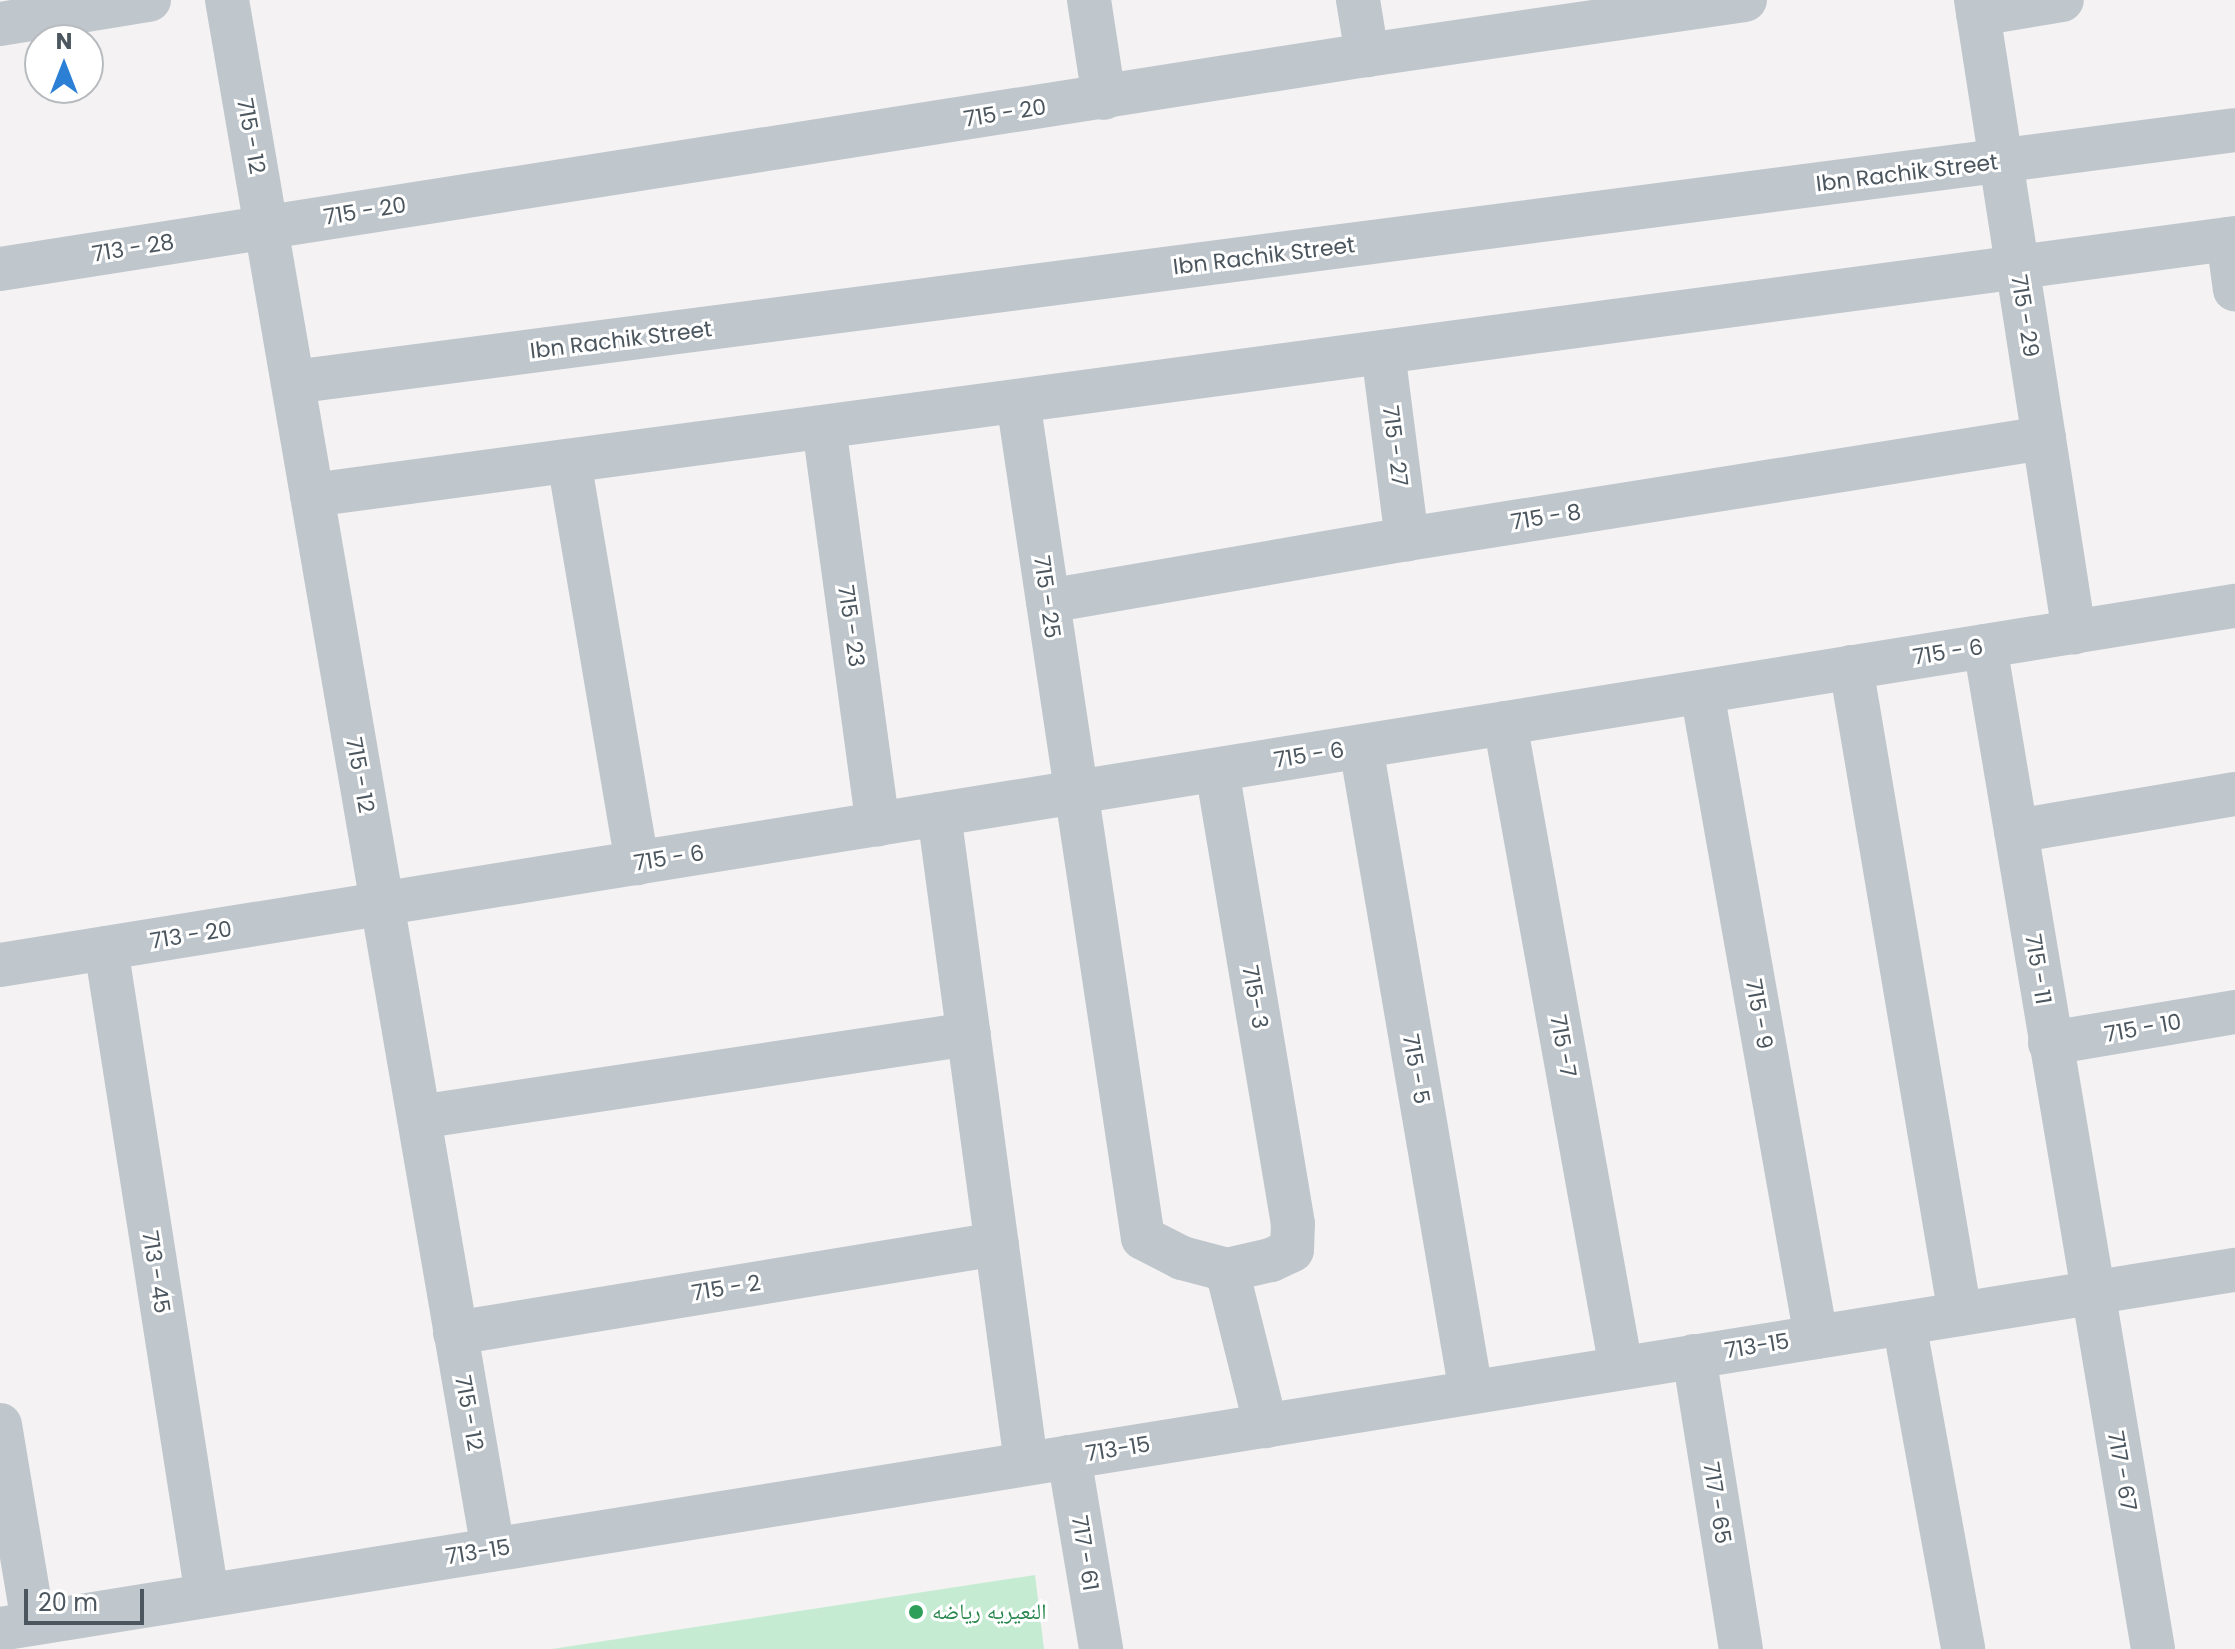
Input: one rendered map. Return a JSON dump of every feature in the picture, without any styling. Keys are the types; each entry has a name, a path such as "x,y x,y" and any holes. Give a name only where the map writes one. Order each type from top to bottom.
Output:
{"street":[{"path":"0,24 149,0"},
{"name":"715 - 12","path":"227,0 493,1549"},
{"path":"1089,0 1104,98"},
{"path":"1358,0 1367,55"},
{"name":"715 - 20","path":"266,227 1367,55 1745,0"},
{"path":"1977,7 2062,0"},
{"name":"715 - 29","path":"1977,7 2074,632"},
{"name":"Ibn Rachik Street","path":"293,382 2235,130"},
{"name":"713 - 28","path":"0,269 266,227"},
{"path":"312,495 2232,239 2235,290"},
{"name":"715 - 27","path":"1383,352 1407,539"},
{"name":"715 - 25","path":"1018,401 1143,1238 1182,1258 1227,1270"},
{"name":"715 - 23","path":"824,427 878,824"},
{"name":"715 - 8","path":"1048,601 1407,539 2044,438"},
{"path":"569,461 637,863"},
{"name":"715 - 6","path":"382,904 2235,606"},
{"name":"715 - 11","path":"1985,646 2091,1293"},
{"path":"1851,667 1960,1314"},
{"name":"715 - 9","path":"1702,692 1816,1337"},
{"name":"715 -7","path":"1505,723 1621,1368"},
{"name":"715 - 5","path":"1361,747 1471,1392"},
{"name":"715- 3","path":"1217,770 1293,1224 1292,1250 1271,1260 1227,1270"},
{"path":"2016,831 2235,794"},
{"path":"939,814 1026,1463"},
{"name":"713 - 20","path":"0,965 382,904"},
{"name":"713 - 45","path":"106,948 207,1595"},
{"name":"715 - 10","path":"2050,1043 2235,1012"},
{"path":"419,1117 969,1034"},
{"name":"715 - 2","path":"455,1333 997,1244"},
{"path":"1227,1270 1266,1426"},
{"name":"713-15","path":"16,1626 2235,1270"},
{"name":"717 - 67","path":"2091,1293 2153,1649"},
{"path":"1904,1323 1963,1649"},
{"name":"717 - 65","path":"1694,1356 1741,1649"},
{"path":"0,1425 16,1626"},
{"name":"717 - 61","path":"1069,1457 1101,1649"}],"green space":[{"name":"النعيريه رياضه","path":"1035,1575 1044,1649 552,1649"}],"place":[{"name":"النعيريه رياضه","path":"916,1612"}]}
